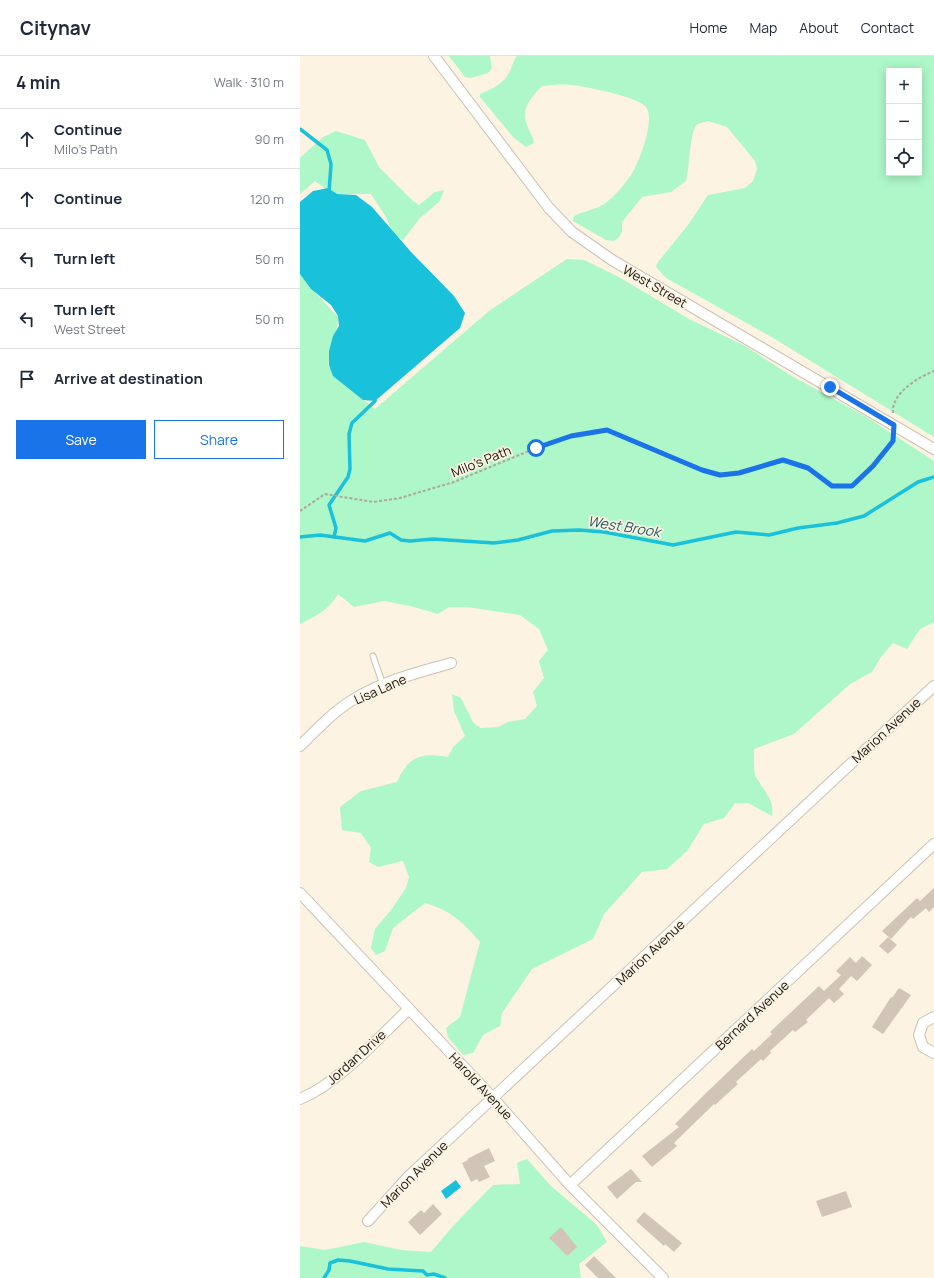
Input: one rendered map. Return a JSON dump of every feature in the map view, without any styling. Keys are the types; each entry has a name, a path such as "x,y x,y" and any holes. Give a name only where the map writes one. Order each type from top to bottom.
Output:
{"street":[{"name":"West Street","path":"434,56 536,192 561,221 580,238 612,260 894,425 934,450"},
{"name":"Lisa Lane","path":"300,746 345,705 383,685 452,663"},
{"name":"Marion Avenue","path":"368,1221 407,1178 934,686"},
{"name":"Bernard Avenue","path":"570,1185 934,844"},
{"name":"Harold Avenue","path":"300,893 408,1010 493,1098 570,1185 659,1277"},
{"name":"Jordan Drive","path":"300,1099 326,1085 408,1010"},
{"path":"934,1017 923,1023 918,1035 922,1047 934,1053"}],"lane":[{"path":"373,656 383,685"}],"path":[{"name":"Milo's Path","path":"300,511 325,494 373,502 400,498 454,482 536,448 571,436 607,430 702,470 720,475 739,473 783,460 808,468 832,486 852,486 873,466 893,441 894,425 892,408 902,391 919,377 934,371"}],"green space":[{"path":"449,56 490,56 492,68 488,73 471,78 465,77"},
{"path":"517,56 934,56 934,437 775,339 666,278 656,267 658,262 688,225 708,195 745,188 753,181 757,169 755,161 727,127 708,121 697,124 692,135 686,181 671,192 642,197 622,222 622,232 619,237 614,241 606,240 573,221 574,216 604,204 619,191 631,175 646,140 649,120 648,112 645,106 639,102 610,92 572,85 542,86 526,107 526,122 533,137 534,143 526,147 514,138 480,97 480,94 502,82 510,71"},
{"path":"336,131 365,140 379,167 413,201 419,205 435,192 444,190 440,201 420,218 403,240 394,235 386,217 371,194 333,194 315,181 300,194 300,158 323,137"},
{"path":"567,259 584,260 619,277 689,319 745,346 790,375 865,416 934,461 934,622 920,629 907,649 893,643 881,657 872,672 850,684 794,734 754,749 755,774 768,795 772,805 772,816 748,803 735,803 724,818 704,824 687,851 667,869 642,872 604,914 593,939 532,969 502,1013 500,1026 483,1035 473,1053 463,1055 448,1037 446,1028 460,1017 480,942 462,923 449,913 425,903 393,928 385,951 376,955 371,948 375,929 391,910 406,888 409,877 403,861 378,867 369,862 371,848 361,833 342,830 340,807 361,791 397,782 406,766 416,758 430,755 448,757 453,747 465,736 454,711 452,694 461,698 473,722 480,728 498,727 508,722 525,719 537,706 533,692 544,678 539,661 548,650 539,629 520,615 467,607 449,607 438,614 410,606 384,601 354,607 338,594 326,608 317,615 300,624 300,269 310,287 339,318 328,365 356,394 375,409 489,311"},
{"path":"527,1159 551,1186 597,1225 607,1242 579,1264 581,1278 300,1278 300,1246 325,1250 364,1242 401,1250 431,1252 453,1226 493,1185 520,1184 517,1163"}],"water":[{"path":"328,188 337,194 356,195 372,207 411,252 454,296 465,313 460,328 375,401 363,400 333,376 329,365 329,351 333,336 339,326 338,316 331,305 311,289 300,274 300,202 313,191"},
{"path":"456,1180 461,1187 446,1199 441,1191"}],"building":[{"path":"934,888 934,907 929,912 926,908 913,919 911,917 891,939 882,931 917,898 920,901"},
{"path":"888,937 897,945 888,954 879,946"},
{"path":"862,956 872,965 857,981 851,976 839,989 844,994 834,1003 829,998 806,1020 808,1022 795,1032 793,1030 770,1051 771,1053 763,1061 761,1059 736,1082 738,1084 715,1105 714,1104 674,1143 677,1146 652,1167 642,1156 679,1127 675,1124 752,1049 754,1051 772,1034 770,1032 819,986 824,991 841,975 836,971 850,957 856,963"},
{"path":"899,988 911,995 883,1034 872,1027 891,997 892,998"},
{"path":"489,1148 495,1161 484,1166 490,1177 479,1182 477,1179 471,1182 462,1163"},
{"path":"631,1169 642,1182 636,1182 617,1199 607,1187"},
{"path":"846,1191 852,1207 822,1217 816,1201"},
{"path":"433,1204 442,1214 420,1235 408,1222 421,1210 424,1213"},
{"path":"644,1212 682,1243 674,1252 665,1244 664,1246 636,1221"},
{"path":"561,1227 577,1247 567,1256 549,1238"},
{"path":"594,1256 616,1278 598,1278 585,1265"}],"waterway":[{"path":"300,129 327,150 331,164 329,192"},
{"path":"334,537 336,528 329,505 348,477 350,469 349,434 352,423 375,401 375,397"},
{"name":"West Brook","path":"300,537 320,535 365,541 390,533 401,540 410,541 433,539 494,543 518,540 552,531 579,530 604,532 673,545 736,532 769,535 798,528 837,523 864,516 918,482 934,477"},
{"path":"324,1278 329,1270 330,1263 338,1260 388,1269 423,1271 427,1275 434,1274 445,1278"}],"route":[{"path":"536,448 571,436 607,430 702,470 720,475 739,473 783,460 808,468 832,486 852,486 873,466 893,441 894,425 830,387"}]}
